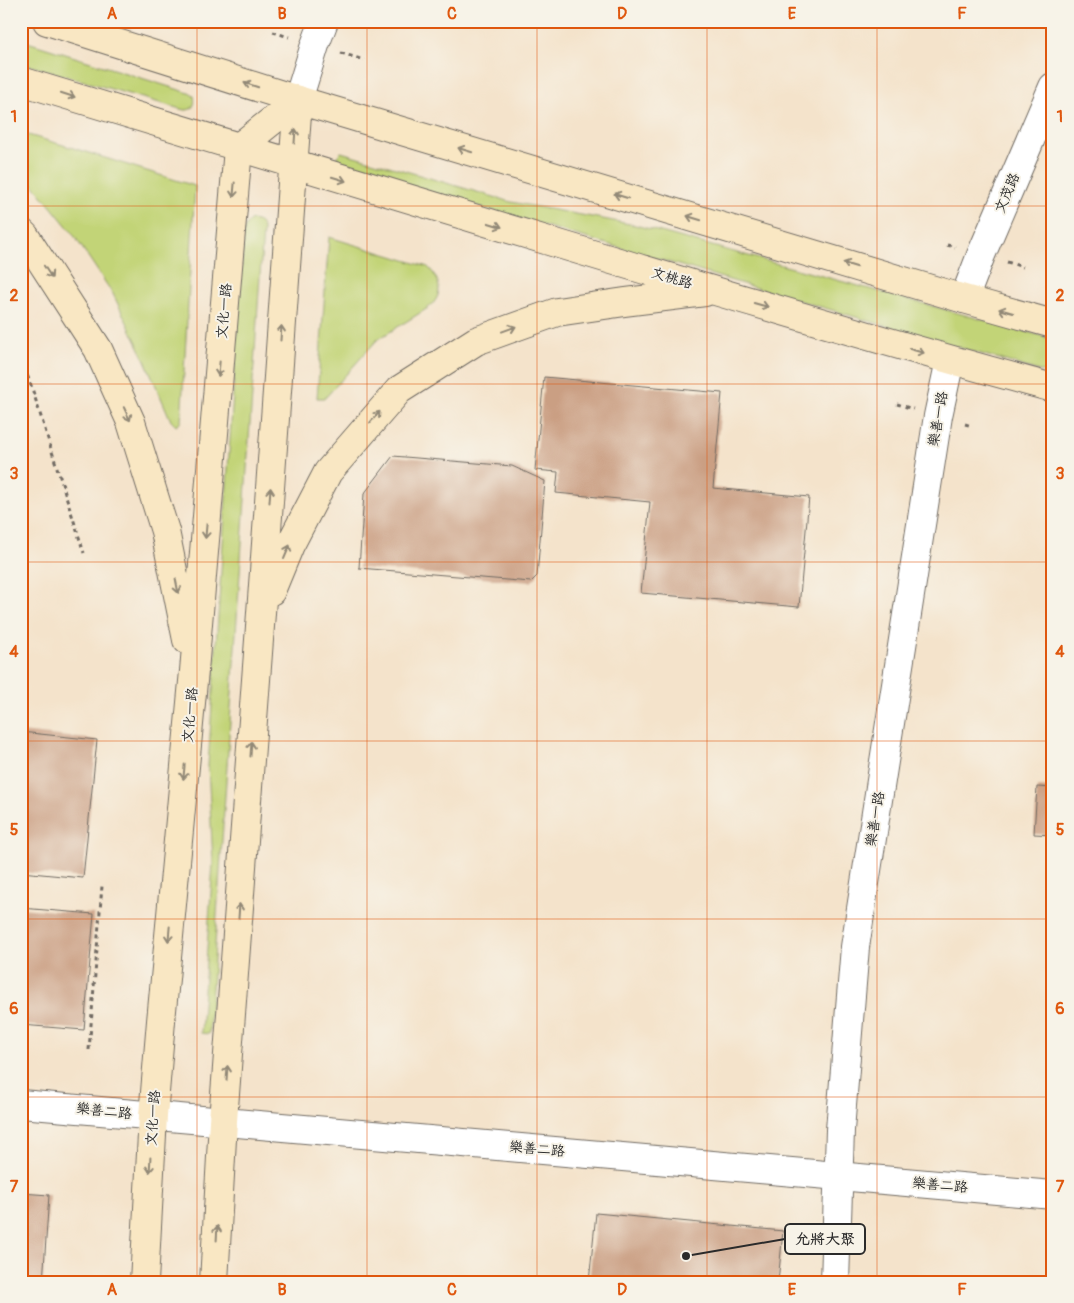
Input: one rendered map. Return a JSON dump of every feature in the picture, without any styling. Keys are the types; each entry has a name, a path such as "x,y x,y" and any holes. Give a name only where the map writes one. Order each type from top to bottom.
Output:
{"street":[{"path":"47,21 298,100 1053,324"},
{"path":"214,1282 223,1121 298,100 324,21"},
{"path":"21,81 293,164"},
{"name":"文茂路","path":"964,299 1053,87"},
{"path":"238,148 298,100"},
{"name":"文化一路","path":"144,1282 153,1116 194,671 238,148"},
{"name":"文桃路","path":"293,164 715,291 1053,388"},
{"path":"21,232 26,236 98,349 131,422 165,531 194,671"},
{"path":"261,613 290,544 328,472 399,390 476,341 557,312 715,291"},
{"name":"樂善一路","path":"835,1282 840,1130 855,947 936,426 950,360"},
{"name":"樂善二路","path":"21,1104 1053,1195"}],"path":[{"path":"21,361 30,382 84,552"},
{"path":"89,1050 102,886"}],"green space":[{"path":"21,40 189,93 194,96 195,102 192,108 184,110 21,63"},
{"path":"21,133 195,186 181,422 176,426 171,421 141,351 113,294 71,231 21,170"},
{"path":"341,152 511,202 635,225 1053,339 1053,375 341,166 336,160"},
{"path":"252,220 260,223 263,231 209,1034 201,1033 213,863 208,765 244,231 246,224"},
{"path":"329,237 428,267 436,277 439,288 437,298 428,308 377,340 325,398 317,398"}],"building":[{"path":"544,377 722,393 713,488 809,497 799,607 641,593 650,502 556,493 558,472 535,470"},
{"path":"393,456 512,466 545,481 537,576 531,582 359,568 364,494"},
{"path":"21,732 97,740 83,878 21,872"},
{"path":"1037,787 1053,788 1053,835 1034,834"},
{"path":"21,908 94,914 84,1030 21,1025"},
{"path":"21,1193 49,1195 43,1282 21,1282"},
{"path":"596,1213 783,1231 778,1282 589,1282"}],"place":[{"name":"允將大聚","path":"686,1256"}]}
